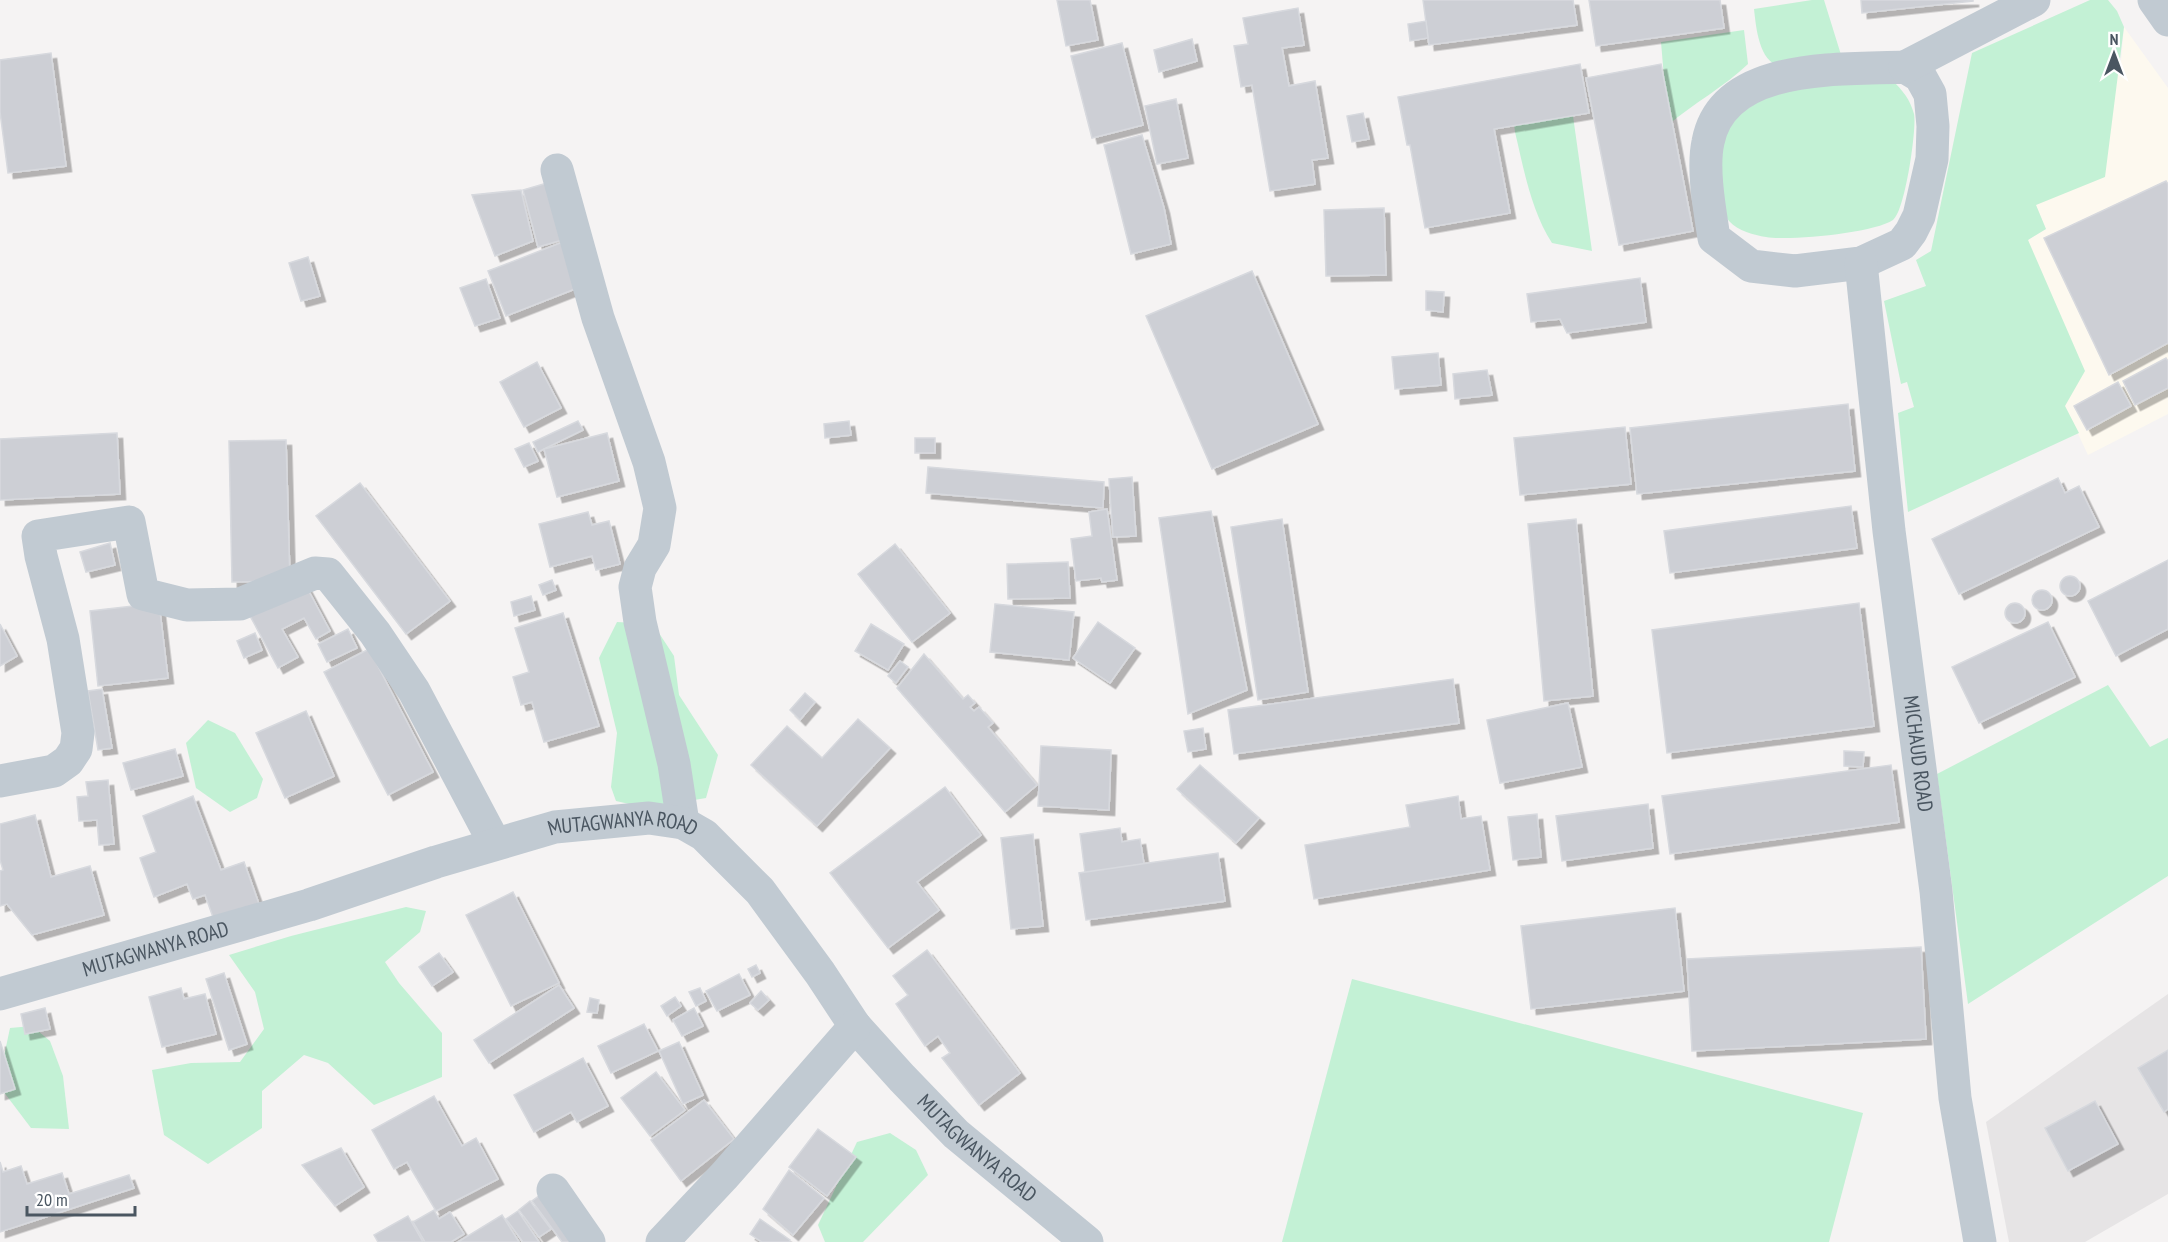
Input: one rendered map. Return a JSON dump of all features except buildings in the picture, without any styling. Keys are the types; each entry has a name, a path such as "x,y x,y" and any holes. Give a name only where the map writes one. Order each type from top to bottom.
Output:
{"street":[{"path":"1905,67 1920,76 1930,94 1933,126 1932,159 1919,216 1902,244 1861,263 1795,271 1751,266 1714,238 1708,184 1707,145 1711,128 1722,109 1741,92 1783,76 1821,71 1905,67 2034,0"},
{"path":"2154,0 2168,20"},
{"path":"557,170 598,318 649,462 660,508 654,545 640,568 635,587 640,622 674,764 683,823"},
{"name":"MICHAUD ROAD","path":"1861,263 1889,531 1936,891 1955,1098 1980,1242"},
{"path":"0,781 54,771 68,761 76,749 78,733 63,639 41,556 38,536 129,522 142,594 187,605 240,604 315,573 328,574 375,633 414,691 495,844"},
{"name":"MUTAGWANYA ROAD","path":"0,994 309,905 495,844 555,827 649,819 683,823 704,835 760,891 820,973 855,1026 902,1078 956,1134 1087,1242"},
{"path":"662,1242 725,1175 855,1026"},
{"path":"553,1190 589,1242"}],"shaded area":[{"path":"2124,27 2168,88 2168,414 2088,455 2065,406 2028,240 2046,229 2036,205 2121,61"},
{"path":"2168,994 2168,1194 2085,1242 2009,1242 1986,1122"}],"green space":[{"path":"1824,0 1842,58 1785,67 1773,63 1767,58 1760,43 1754,9"},
{"path":"2090,0 2108,0 2117,11 2124,27 2105,177 2036,205 2046,229 2028,240 2085,371 2065,406 2079,433 1908,512 1898,413 1914,407 1907,382 1901,384 1884,301 1926,286 1916,260 1931,251 1972,53"},
{"path":"1744,30 1748,64 1668,125 1661,42"},
{"path":"1892,80 1903,92 1914,114 1912,152 1906,187 1893,220 1869,229 1793,238 1756,235 1741,230 1729,221 1725,213 1721,190 1720,126 1777,90"},
{"path":"1573,116 1592,251 1552,243 1533,203 1515,132 1514,124"},
{"path":"617,622 653,624 674,656 679,695 718,755 706,798 647,808 616,801 611,787 617,733 599,658"},
{"path":"2108,685 2150,747 2168,738 2168,876 1968,1004 1937,774"},
{"path":"208,720 235,733 263,779 257,798 230,812 196,788 186,743"},
{"path":"406,907 426,911 420,932 385,962 399,983 442,1033 442,1077 374,1105 328,1063 304,1055 262,1091 262,1128 208,1164 164,1135 152,1070 191,1063 240,1062 264,1029 255,992 229,955 291,936"},
{"path":"1352,979 1863,1113 1829,1242 1282,1242"},
{"path":"32,1026 50,1041 63,1076 69,1129 31,1128 0,1087 0,1075 10,1028"},
{"path":"890,1133 916,1150 928,1175 863,1242 825,1242 818,1225 857,1142"}]}
